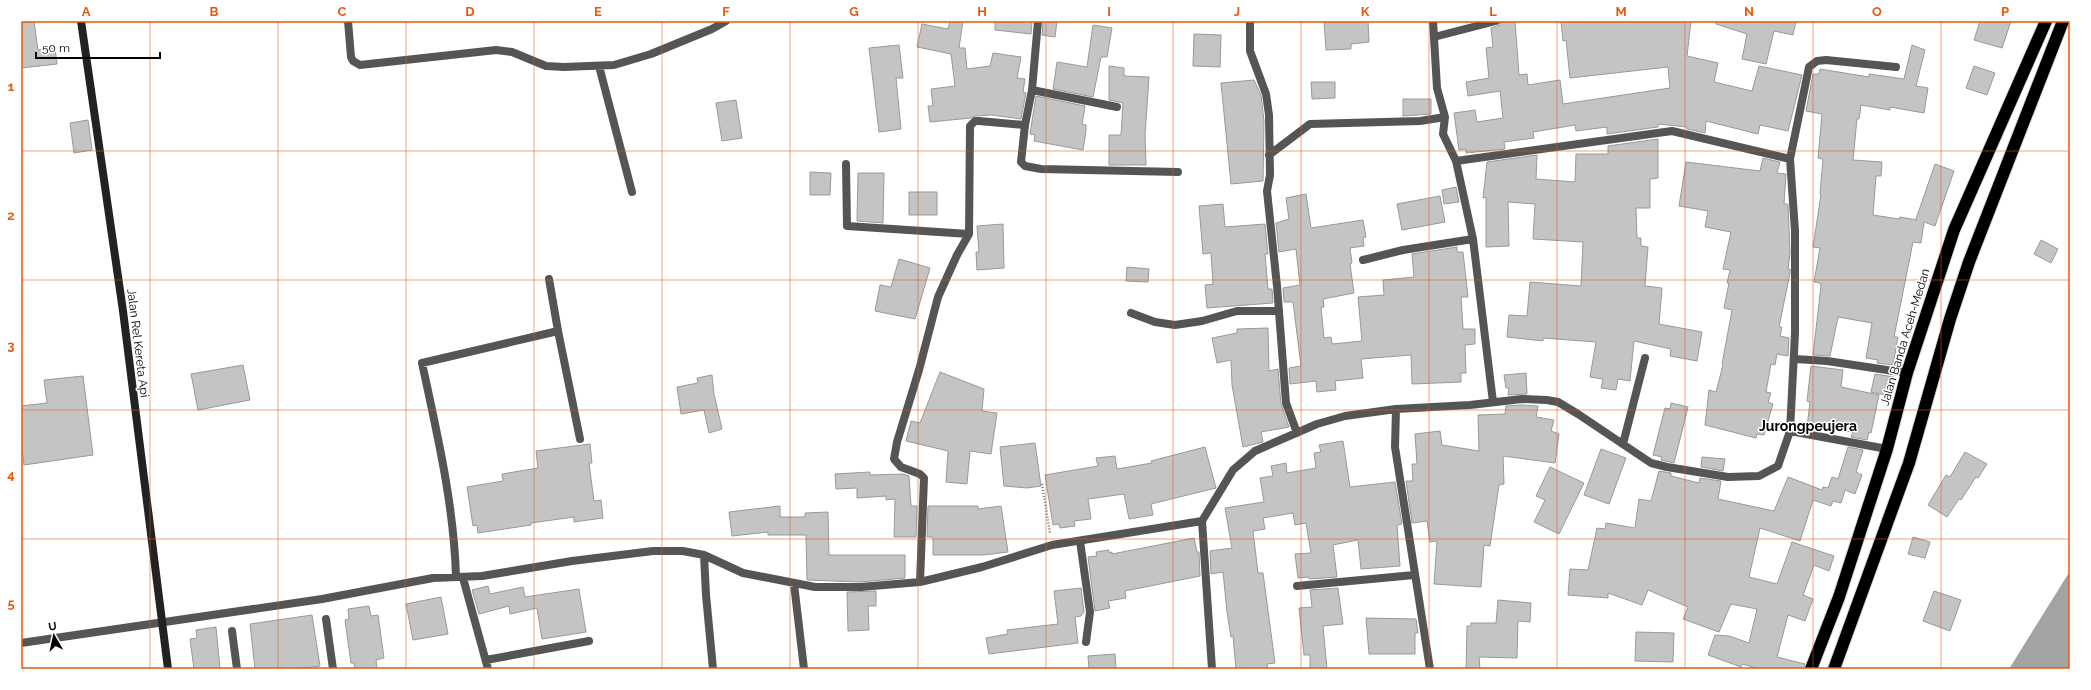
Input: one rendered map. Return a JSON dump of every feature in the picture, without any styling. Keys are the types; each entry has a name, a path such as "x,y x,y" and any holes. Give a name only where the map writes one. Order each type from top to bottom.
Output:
{"highway":[{"name":"Jalan Banda Aceh-Medan","path":"1811,669 1839,597 1888,449 1907,373 1954,230 2046,21"},
{"path":"1834,669 1909,463 1950,319 1969,262 2063,21"}],"main road":[{"name":"Jalan Rel Kereta Api","path":"81,21 122,311 168,669"}],"street":[{"path":"348,21 351,57 353,61 360,65 496,50 512,52 546,66 614,65 650,54 712,29 726,21"},
{"path":"1038,21 1032,90 1025,125 1021,162 1025,166 1041,169 1178,172"},
{"path":"1250,21 1250,51 1266,94 1269,115 1270,175 1267,191 1279,311 1286,403 1296,433"},
{"path":"1433,21 1438,88 1445,117 1443,134 1456,161 1473,239 1493,402"},
{"path":"1434,37 1496,21"},
{"path":"1212,669 1202,521 1233,470 1242,460 1255,451 1317,424 1344,416 1396,409 1530,399 1558,402 1651,463 1728,477 1749,477 1766,473 1778,466 1790,431 1795,359 1795,231 1790,160 1809,67 1817,61 1826,60 1896,67"},
{"path":"599,66 632,192"},
{"path":"1032,90 1117,107"},
{"path":"1269,155 1310,124 1420,121 1445,117"},
{"path":"920,582 924,478 920,474 900,467 894,459 897,442 919,370 938,297 957,255 969,234 970,126 975,121 1025,125"},
{"path":"1456,161 1672,132 1790,160"},
{"path":"846,164 847,226 969,234"},
{"path":"1363,260 1403,250 1473,239"},
{"path":"549,279 580,439"},
{"path":"1131,313 1155,322 1175,325 1202,321 1237,311 1279,311"},
{"path":"488,669 460,578 439,442 422,363 558,331"},
{"path":"1623,444 1645,358"},
{"path":"1795,359 1827,361 1907,373"},
{"path":"1396,409 1395,447 1430,669"},
{"path":"1790,431 1888,449"},
{"path":"21,643 329,598 433,578 460,578 572,561 653,551 683,551 704,555 743,573 815,588 861,587 920,582 982,567 1052,545 1202,521"},
{"path":"1080,541 1090,612 1086,642"},
{"path":"704,555 713,669"},
{"path":"1297,586 1414,575"},
{"path":"794,584 804,669"},
{"path":"326,619 333,669"},
{"path":"232,631 236,669"},
{"path":"486,660 589,641"}],"path":[{"path":"1042,484 1052,545"}],"shaded area":[{"path":"2070,571 2070,669 2009,669"}],"building":[{"path":"21,21 34,21 38,50 55,48 57,64 21,68"},
{"path":"950,21 963,21 959,48 965,48 967,69 990,66 993,53 1021,57 1017,78 1025,79 1023,92 1026,93 1021,119 992,115 930,122 928,106 933,106 931,89 955,86 951,54 917,47 922,24 948,29"},
{"path":"995,21 1032,21 1031,34 995,30"},
{"path":"1043,21 1057,21 1055,37 1042,35"},
{"path":"1324,21 1368,21 1369,42 1351,44 1351,49 1326,50"},
{"path":"1515,21 1519,75 1527,74 1528,85 1560,80 1563,104 1670,88 1668,67 1570,78 1566,40 1563,41 1561,21 1691,21 1687,56 1718,63 1714,82 1752,91 1759,66 1802,75 1788,131 1760,125 1758,134 1706,121 1705,133 1687,129 1687,127 1658,124 1658,127 1607,134 1607,127 1576,131 1575,125 1533,132 1534,138 1504,142 1505,149 1466,153 1466,149 1459,150 1454,113 1475,110 1477,122 1503,118 1500,91 1468,96 1466,82 1489,78 1486,48 1493,47 1491,28 1500,25 1501,22"},
{"path":"1716,21 1796,21 1793,35 1774,31 1766,64 1742,59 1747,34 1716,24"},
{"path":"1980,21 2011,21 2002,48 1974,40"},
{"path":"1093,25 1112,28 1107,57 1101,57 1093,97 1053,89 1057,62 1087,67"},
{"path":"1194,34 1221,35 1220,67 1193,66"},
{"path":"899,45 903,78 896,78 901,129 879,132 869,48"},
{"path":"1912,45 1925,50 1916,86 1928,88 1924,113 1890,107 1890,110 1861,105 1859,119 1857,119 1853,160 1882,162 1881,176 1876,176 1873,215 1899,219 1900,217 1917,220 1916,219 1935,164 1954,171 1935,226 1924,222 1921,243 1913,242 1894,337 1898,337 1893,365 1877,363 1878,360 1866,358 1872,323 1838,317 1830,356 1813,355 1821,286 1820,283 1814,282 1820,248 1813,247 1821,195 1823,159 1818,158 1822,114 1806,111 1813,74 1819,74 1820,69 1869,77 1869,74 1904,79"},
{"path":"1109,66 1124,68 1124,76 1149,77 1145,135 1146,165 1109,165 1109,135 1121,135 1123,103 1109,100"},
{"path":"1974,66 1995,73 1987,95 1966,88"},
{"path":"1254,80 1261,95 1264,121 1263,181 1231,184 1221,83"},
{"path":"1311,82 1335,82 1335,98 1312,99"},
{"path":"1036,96 1085,106 1082,124 1086,125 1083,150 1034,141 1035,135 1030,134"},
{"path":"1403,99 1431,99 1431,114 1403,116"},
{"path":"736,100 742,138 722,141 716,103"},
{"path":"88,120 92,150 74,153 70,123"},
{"path":"1658,139 1658,178 1650,179 1650,208 1636,208 1637,238 1641,238 1641,246 1648,247 1645,286 1662,288 1659,324 1702,332 1697,361 1670,356 1671,349 1634,341 1630,381 1618,379 1616,390 1601,388 1603,379 1590,377 1596,342 1543,338 1543,341 1507,337 1509,315 1527,316 1530,282 1581,286 1583,242 1533,239 1535,204 1508,202 1509,246 1486,247 1486,197 1483,198 1487,162 1537,155 1536,179 1575,182 1576,154 1608,154 1608,146"},
{"path":"1763,158 1780,162 1777,173 1786,174 1784,204 1788,204 1790,253 1788,269 1790,269 1790,273 1779,327 1782,327 1780,336 1789,338 1788,356 1777,354 1775,365 1771,364 1766,392 1771,393 1768,402 1773,404 1764,435 1757,434 1756,438 1705,425 1709,390 1716,392 1723,365 1732,310 1724,308 1730,270 1723,269 1731,232 1705,227 1708,211 1679,206 1686,162 1760,171"},
{"path":"810,172 831,173 830,195 810,195"},
{"path":"858,173 884,173 883,223 857,221"},
{"path":"1456,187 1459,202 1444,204 1442,190"},
{"path":"909,192 937,192 937,215 909,215"},
{"path":"1306,194 1311,228 1363,220 1366,237 1363,238 1364,246 1350,248 1352,263 1350,264 1354,293 1323,299 1324,307 1321,307 1324,338 1331,337 1332,344 1362,341 1358,297 1384,295 1383,280 1414,277 1412,254 1457,247 1457,252 1463,252 1468,297 1461,297 1463,329 1475,329 1475,344 1465,345 1466,373 1461,373 1461,382 1412,384 1411,355 1361,359 1363,378 1335,381 1336,390 1317,392 1316,381 1290,384 1289,368 1301,366 1293,302 1284,302 1283,288 1300,285 1296,249 1279,252 1276,223 1289,219 1286,198"},
{"path":"1440,196 1445,222 1402,230 1397,204"},
{"path":"1223,204 1225,227 1265,224 1268,254 1265,254 1268,289 1272,289 1273,303 1207,308 1205,285 1213,284 1211,253 1203,254 1199,206"},
{"path":"1003,224 1004,268 977,270 976,252 979,252 977,226"},
{"path":"2041,240 2058,249 2051,263 2034,254"},
{"path":"899,259 930,268 915,319 875,311 880,285 891,287"},
{"path":"1127,267 1149,269 1148,282 1126,281"},
{"path":"1268,328 1269,371 1278,369 1281,404 1289,427 1261,432 1263,442 1243,447 1232,385 1231,360 1217,363 1212,338 1237,333 1237,329"},
{"path":"243,365 250,400 198,410 191,374"},
{"path":"1811,366 1843,370 1841,387 1879,395 1871,433 1869,432 1867,440 1851,437 1853,432 1807,427 1810,402 1807,401"},
{"path":"940,372 984,389 982,411 997,413 991,454 970,451 967,484 946,482 948,451 906,441 911,421 920,423"},
{"path":"1526,373 1527,394 1508,395 1509,388 1506,388 1504,375"},
{"path":"1875,374 1894,377 1890,396 1871,392"},
{"path":"712,375 714,394 722,429 709,433 704,410 681,414 677,387 698,383 697,378"},
{"path":"83,376 93,455 24,465 21,440 21,406 47,403 44,380"},
{"path":"1671,403 1688,407 1674,463 1661,460 1662,457 1653,455 1665,408 1670,409"},
{"path":"1506,406 1538,406 1536,417 1554,420 1551,431 1559,434 1555,463 1503,456 1504,484 1499,485 1490,546 1484,545 1481,587 1434,584 1437,541 1430,542 1427,521 1412,523 1406,481 1413,481 1412,464 1417,464 1415,434 1440,431 1442,445 1479,451 1478,415 1505,414"},
{"path":"1343,441 1350,487 1395,482 1402,524 1397,525 1400,566 1361,569 1358,540 1333,545 1337,577 1309,579 1309,577 1298,578 1295,554 1311,553 1306,523 1295,525 1293,513 1263,518 1265,529 1253,531 1258,573 1263,573 1275,663 1267,664 1268,669 1236,669 1233,636 1231,637 1223,572 1211,574 1210,551 1232,548 1225,508 1264,502 1260,478 1273,476 1271,466 1286,463 1287,473 1316,468 1314,453 1321,452 1319,445"},
{"path":"1035,443 1041,486 1027,488 1004,486 1000,447"},
{"path":"590,444 592,463 589,463 594,501 601,500 603,518 574,522 574,517 478,533 477,525 473,526 467,487 503,481 502,474 538,468 536,451"},
{"path":"1205,447 1216,488 1151,504 1153,515 1129,519 1124,494 1088,499 1091,519 1074,521 1075,526 1060,528 1059,524 1053,525 1045,475 1098,466 1096,458 1115,456 1117,469 1152,463 1151,461"},
{"path":"1848,447 1863,450 1856,472 1862,475 1855,494 1845,490 1841,503 1833,501 1831,506 1813,500 1800,541 1760,528 1749,577 1777,584 1792,542 1834,556 1829,571 1814,565 1803,595 1813,599 1805,621 1788,615 1777,657 1805,664 1804,669 1760,669 1742,664 1741,667 1708,655 1715,635 1729,636 1749,643 1757,609 1731,604 1719,632 1683,619 1688,607 1648,590 1642,605 1608,593 1608,598 1568,595 1570,569 1588,570 1597,528 1605,529 1606,523 1635,528 1639,499 1651,501 1659,471 1671,473 1671,476 1699,483 1700,478 1721,481 1718,499 1774,511 1788,477 1822,490 1823,487 1828,488 1832,477 1838,479"},
{"path":"1601,449 1626,458 1609,504 1584,495"},
{"path":"1965,452 1987,464 1978,478 1976,477 1961,500 1959,499 1947,517 1928,505 1946,475 1950,477"},
{"path":"1702,457 1725,459 1723,471 1701,467"},
{"path":"1550,467 1584,483 1559,534 1534,522 1545,500 1536,496"},
{"path":"870,472 870,475 903,474 909,476 911,506 917,506 916,537 894,537 895,499 886,500 886,496 857,498 857,488 836,489 835,474"},
{"path":"780,506 780,517 805,517 805,513 828,512 829,555 905,555 905,578 861,582 807,580 806,535 768,535 768,532 732,536 729,512"},
{"path":"928,506 978,506 978,509 1001,506 1008,552 983,555 933,555 933,537 927,537"},
{"path":"1913,537 1930,542 1925,558 1908,554"},
{"path":"1194,538 1197,552 1199,552 1200,576 1125,591 1126,598 1108,601 1110,608 1095,611 1088,557 1097,556 1096,552 1109,550 1109,553 1112,552 1112,554"},
{"path":"488,586 490,594 523,587 525,597 579,589 586,632 542,639 537,608 510,614 509,606 479,614 472,590"},
{"path":"1081,588 1084,612 1081,616 1075,617 1078,643 989,654 986,638 1008,634 1007,630 1058,624 1054,591"},
{"path":"1338,588 1343,624 1323,626 1327,669 1310,669 1310,655 1304,655 1299,608 1312,607 1310,590"},
{"path":"876,591 876,606 868,606 869,630 848,631 847,592"},
{"path":"1934,591 1961,600 1950,631 1923,621"},
{"path":"441,597 448,634 413,640 406,604"},
{"path":"1498,600 1531,603 1530,622 1518,621 1517,658 1479,657 1480,669 1466,669 1467,626 1471,626 1471,623 1496,623"},
{"path":"369,606 371,616 378,615 384,658 376,660 377,669 355,669 354,663 351,663 345,620 349,619 348,609"},
{"path":"312,615 320,666 296,669 255,669 250,624"},
{"path":"1366,618 1416,619 1418,633 1415,633 1415,654 1369,654"},
{"path":"216,627 220,669 194,669 190,639 197,638 196,630"},
{"path":"1636,632 1674,633 1673,662 1635,661"},
{"path":"1115,654 1116,669 1089,669 1088,656"}],"district":[{"name":"Jurongpeujera","path":"1808,426"}]}
